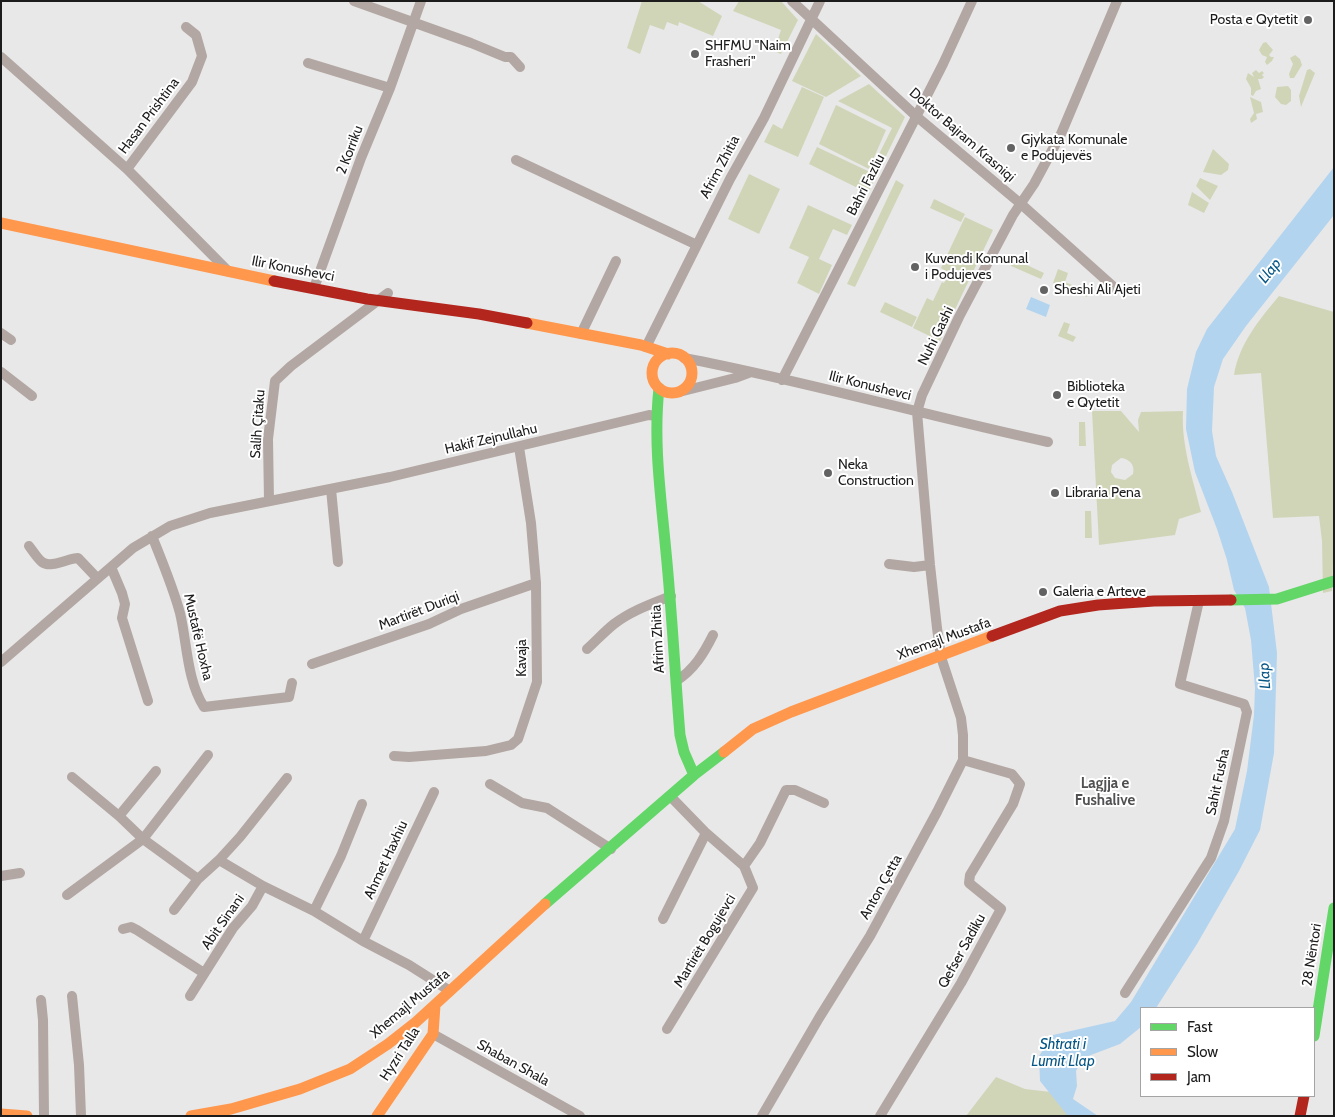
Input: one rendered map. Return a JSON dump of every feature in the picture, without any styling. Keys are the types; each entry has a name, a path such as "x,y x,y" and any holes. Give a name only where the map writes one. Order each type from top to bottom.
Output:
{"main road":[{"name":"Ilir Konushevci","path":"1,223 229,272 367,299 479,314 646,347"},
{"path":"646,347 684,358 688,362 692,374 688,385 679,392 668,393 659,388 653,378 651,361 646,347"},
{"path":"652,371 657,360 668,354"},
{"name":"Afrim Zhitia","path":"659,388 656,416 680,735 684,752 694,775"},
{"name":"Xhemajl Mustafa","path":"191,1116 231,1110 318,1083 366,1059 388,1044 435,1005 539,909 611,849 694,775 754,730 791,712 1072,608 1154,601 1277,599 1334,581"},
{"name":"28 Nëntori","path":"1315,1030 1334,908"},
{"name":"Hyzri Talla","path":"377,1116 433,1034 435,1005"},
{"path":"1300,1116 1304,1097"},
{"path":"1,1114 27,1116"}],"street":[{"path":"354,1 505,57 511,57 520,67"},
{"name":"2 Korriku","path":"314,288 421,1"},
{"name":"Doktor Bajram Krasniqi","path":"792,1 916,116 1021,204 1116,288"},
{"name":"Afrim Zhitia","path":"646,347 730,179 764,118 820,1"},
{"name":"Bahri Fazliu","path":"782,380 972,1"},
{"name":"Nuhi Gashi","path":"941,657 930,565 917,412 922,395 944,349 1010,220 1034,184 1061,134 1117,1"},
{"name":"Hasan Prishtina","path":"127,169 192,82 202,56 196,34 186,27"},
{"name":"Hasan Prishtina","path":"1,57 127,169 229,272"},
{"path":"308,63 390,88"},
{"path":"516,160 697,245"},
{"path":"582,334 616,261"},
{"name":"Salih Çitaku","path":"269,501 268,439 275,381 291,366 379,300"},
{"path":"1,332 11,340"},
{"name":"Ilir Konushevci","path":"684,358 1048,442"},
{"path":"1,372 32,396"},
{"path":"679,392 751,372"},
{"name":"Hakif Zejnullahu","path":"1,662 132,548 170,526 190,519 269,501 390,477 649,415 656,416"},
{"name":"Kavaja","path":"394,756 409,757 486,751 511,745 518,739 537,682 536,583 531,523 519,446"},
{"path":"331,489 338,562"},
{"name":"Mustafë Hoxha","path":"152,536 180,612 194,685 198,698 204,707 289,697 292,683"},
{"path":"29,546 43,563 51,564 71,558 78,558 98,578"},
{"path":"889,564 914,567 930,565"},
{"path":"111,567 125,604 122,618 148,701"},
{"name":"Martirët Duriqi","path":"312,664 429,624 460,609 536,583"},
{"name":"Afrim Zhitia","path":"587,650 612,625 622,618 640,608 671,596"},
{"name":"Sahit Fusha","path":"1124,993 1211,858 1224,821 1247,712 1244,704 1180,684 1199,601"},
{"name":"Afrim Zhitia","path":"676,681 686,675 697,662 713,635"},
{"name":"Anton Çetta","path":"762,1116 818,1018 870,936 963,760 961,718 941,657"},
{"path":"67,895 143,839 208,755"},
{"name":"Qefser Sadiku","path":"880,1116 961,983 1002,909 969,884 970,875 1013,804 1020,784 1012,774 963,760"},
{"path":"119,816 156,771"},
{"path":"72,777 119,816 143,839 198,879"},
{"path":"174,910 198,879 219,860 287,778"},
{"path":"490,784 522,803 547,808 611,849"},
{"path":"744,866 760,843 786,790 795,790 824,803"},
{"name":"Ahmet Haxhiu","path":"363,941 434,792"},
{"name":"Martirët Bogujevci","path":"667,1029 754,888 744,866 706,834 671,797"},
{"path":"314,911 342,856 362,804"},
{"path":"663,919 706,834"},
{"path":"219,860 263,886 314,911 363,941 409,965 450,991"},
{"path":"2,873 20,873"},
{"name":"Abit Sinani","path":"190,996 233,928 252,906 263,886"},
{"name":"Abit Sinani","path":"123,929 131,927 138,930 204,973"},
{"path":"72,996 79,1065 81,1116"},
{"path":"41,1000 44,1116"},
{"name":"Shaban Shala","path":"433,1034 580,1116"}],"green space":[{"path":"642,1 698,1 722,16 713,36 679,22 678,26 667,22 664,30 650,25 640,54 627,48"},
{"path":"739,1 781,1 798,20 781,54 774,51 781,30 733,11"},
{"path":"816,34 861,76 826,97 792,81"},
{"path":"1266,42 1273,50 1269,55 1274,57 1267,65 1265,62 1267,57 1262,55 1259,50 1263,43"},
{"path":"1295,55 1300,59 1302,65 1294,78 1290,78 1289,74 1293,64 1290,58"},
{"path":"1310,69 1315,73 1301,107 1299,96 1307,70"},
{"path":"1256,70 1259,73 1262,71 1264,77 1258,79 1261,89 1256,91 1253,96 1246,79 1248,73 1254,77 1252,73"},
{"path":"869,84 905,117 868,193 809,164 817,147 870,172 892,128 838,101"},
{"path":"1288,86 1291,90 1291,101 1286,105 1281,104 1275,97 1277,87"},
{"path":"802,87 824,97 798,157 764,142 773,124 782,129"},
{"path":"1250,97 1261,102 1263,112 1256,114 1257,119 1251,123 1250,119 1254,113"},
{"path":"836,105 886,130 869,169 819,144"},
{"path":"1213,149 1229,164 1228,170 1221,175 1203,172"},
{"path":"749,174 780,189 759,234 728,219"},
{"path":"1200,178 1218,186 1210,200 1196,186"},
{"path":"896,180 904,185 855,287 847,284"},
{"path":"1192,192 1209,203 1204,213 1188,205"},
{"path":"934,199 965,214 961,222 930,208"},
{"path":"808,205 852,225 847,235 833,229 819,259 832,265 819,294 797,283 809,257 789,248"},
{"path":"965,217 993,230 940,341 913,328 927,298 933,301 942,282 944,283 949,273 941,268"},
{"path":"1014,259 1044,273 1041,279 1011,266"},
{"path":"1058,269 1068,273 1065,282 1089,292 1087,297 1053,283"},
{"path":"1279,296 1334,312 1334,536 1332,591 1323,593 1322,541 1319,516 1273,518 1261,373 1234,375 1245,343 1257,323"},
{"path":"885,302 917,317 912,327 880,312"},
{"path":"1064,322 1070,324 1067,333 1076,337 1073,342 1058,336"},
{"path":"1092,411 1121,411 1139,432 1138,420 1141,412 1183,411 1186,449 1201,512 1179,519 1175,535 1099,545","holes":["1121,458 1129,461 1133,471 1133,474 1125,480 1115,478 1111,472 1112,465"]},
{"path":"1079,422 1085,422 1086,446 1079,446"},
{"path":"1085,511 1091,511 1092,538 1085,538"},
{"path":"996,1077 1025,1089 1051,1092 1084,1116 966,1116"}],"water":[{"name":"Shtrati i Lumit Llap","path":"1334,167 1334,215 1246,326 1223,359 1214,387 1212,431 1216,456 1269,587 1277,653 1274,753 1260,830 1197,944 1157,1007 1140,1007 1140,1028 1120,1044 1083,1058 1076,1071 1077,1086 1073,1099 1098,1116 1068,1116 1040,1081 1039,1056 1053,1035 1115,1021 1131,1002 1235,829 1247,771 1254,715 1255,688 1251,640 1245,608 1234,590 1217,529 1195,472 1186,429 1187,389 1196,352 1207,329"},
{"path":"1031,297 1050,305 1046,317 1026,309"}],"traffic: fast":[{"path":"659,388 657,409 658,470 680,735 684,752 694,775"},
{"path":"1231,600 1277,599 1334,581"},
{"path":"545,904 694,775 724,752"},
{"path":"1315,1030 1334,908"}],"traffic: slow":[{"path":"1,223 274,281"},
{"path":"527,323 641,345 668,354"},
{"path":"672,353 686,359 692,373 686,387 672,393 658,387 652,373 658,359 672,353"},
{"path":"724,752 753,729 791,712 992,636"},
{"path":"191,1116 231,1109 300,1089 350,1069 388,1044 416,1022 545,904"},
{"path":"377,1116 433,1034 435,1005"},
{"path":"1,1114 27,1116"}],"traffic: jam":[{"path":"274,281 367,299 479,314 527,323"},
{"path":"992,636 1060,611 1098,605 1154,601 1231,600"},
{"path":"1300,1116 1304,1097"}],"place":[{"name":"Posta e Qytetit","path":"1308,20"},
{"name":"SHFMU \"Naim Frasheri\"","path":"695,54"},
{"name":"Gjykata Komunale e Podujevës","path":"1011,148"},
{"name":"Kuvendi Komunal i Podujeves","path":"915,267"},
{"name":"Sheshi Ali Ajeti","path":"1044,290"},
{"name":"Biblioteka e Qytetit","path":"1057,395"},
{"name":"Neka Construction","path":"828,473"},
{"name":"Libraria Pena","path":"1055,493"},
{"name":"Galeria e Arteve","path":"1043,592"}],"district":[{"name":"Lagjja e Fushalive","path":"1105,792"}],"water label":[{"name":"Llap","path":"1270,271"},
{"name":"Llap","path":"1265,676"}]}
